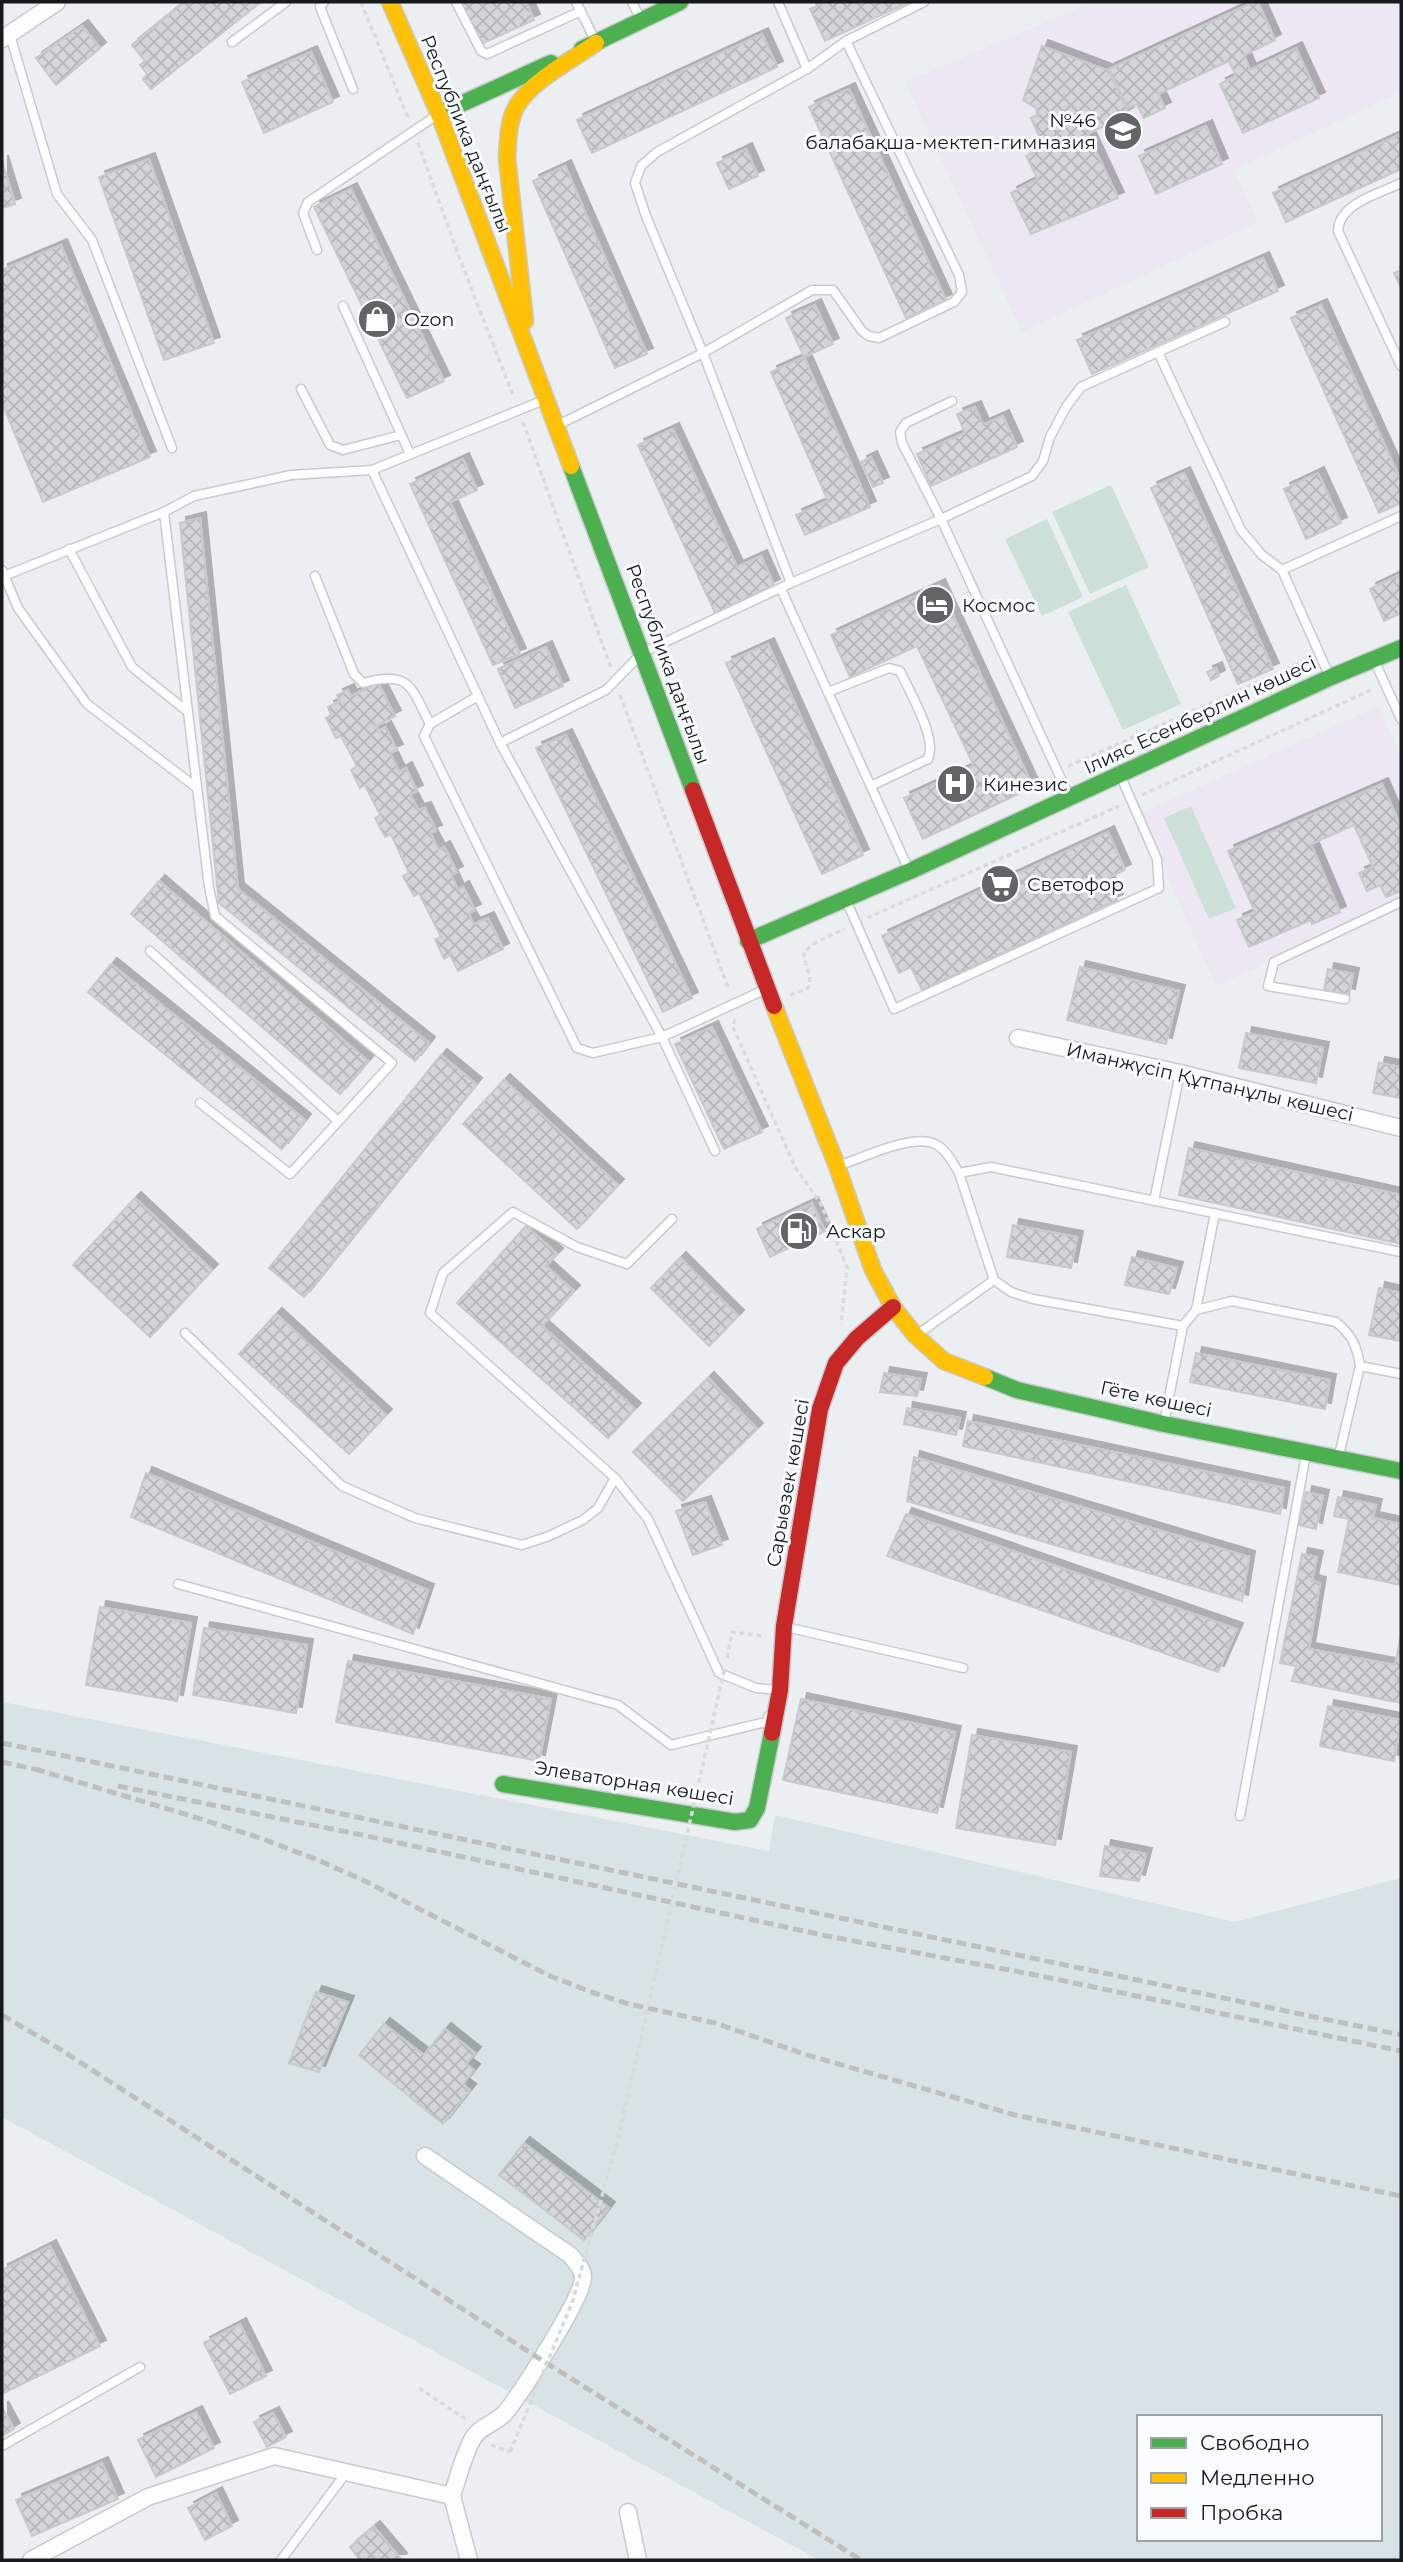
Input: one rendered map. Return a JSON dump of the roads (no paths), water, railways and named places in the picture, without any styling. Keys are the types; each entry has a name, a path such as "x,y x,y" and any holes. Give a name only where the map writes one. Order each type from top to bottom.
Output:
{"main road":[{"name":"Республика даңғылы","path":"390,2 439,114 748,941 837,1166 873,1270 892,1307 915,1335"},
{"path":"439,114 680,2"},
{"path":"529,356 507,158 509,131 517,105 536,85 596,43"},
{"name":"Ілияс Есенберлин көшесі","path":"748,941 846,900 1331,677 1401,648"},
{"name":"Сарыөзек көшесі","path":"780,1690 783,1626 820,1409 836,1363 857,1338 892,1307"},
{"name":"Гёте көшесі","path":"915,1335 944,1361 1017,1390 1164,1424 1401,1471"},
{"name":"Элеваторная көшесі","path":"503,1784 735,1822 750,1820 757,1808 780,1690"}],"street":[{"path":"6,37 57,2"},
{"name":"Иманжүсіп Құтпанұлы көшесі","path":"1018,1038 1180,1073 1401,1128"},
{"path":"425,2155 570,2255 581,2268 583,2277 554,2338 503,2415 483,2436 472,2440 452,2496 469,2560"},
{"path":"31,2560 148,2497 274,2456 452,2496"},
{"path":"628,2512 638,2560"}],"lane":[{"path":"232,42 286,2"},
{"path":"324,2 320,8 353,89"},
{"path":"456,2 481,51 487,54 581,11"},
{"path":"576,2 596,43"},
{"path":"632,2 642,21"},
{"path":"778,2 807,69"},
{"path":"791,583 635,183 640,166 657,152 807,69 846,41 924,2"},
{"path":"6,37 57,194 92,240 173,448"},
{"path":"555,426 703,353 813,290 833,290 862,331 879,338 954,302 962,292 959,275 846,41"},
{"path":"317,250 303,213 308,202 439,114"},
{"path":"1401,183 1347,209 1338,221 1338,231 1401,366"},
{"path":"343,306 410,454"},
{"path":"500,743 606,690 642,653 791,583 941,519 1032,475 1044,461 1050,437 1066,407 1081,387 1225,321"},
{"path":"1158,352 1241,530 1262,555 1282,570 1331,677"},
{"path":"301,389 330,445 343,450 401,435"},
{"path":"198,788 88,704 18,608 3,573 164,512 194,496 290,475 372,470 545,399"},
{"path":"952,401 906,423 900,432 902,443 941,519 1070,797"},
{"path":"372,470 500,743 662,1037 715,1151"},
{"path":"164,512 209,887 215,916 392,1063 289,1174 200,1102"},
{"path":"1282,570 1401,516"},
{"path":"69,549 132,667 188,712"},
{"path":"315,576 354,674 363,682 380,678 400,680 411,686 430,724"},
{"path":"781,589 910,871"},
{"path":"1374,659 1401,719"},
{"path":"828,692 889,668 900,671 930,739 931,753 928,759 871,786"},
{"path":"478,696 430,724 424,736 577,1048 593,1054 662,1037 734,1004 769,995"},
{"path":"846,900 894,1009 1159,888 1157,859 1119,775"},
{"path":"1345,999 1268,986 1275,962 1401,902"},
{"path":"150,951 338,1121"},
{"path":"1154,1201 1180,1073"},
{"path":"837,1166 915,1140 935,1144 952,1159 959,1173 994,1280 1011,1292 1033,1299 1183,1326"},
{"path":"959,1173 991,1167 1401,1252"},
{"path":"178,1584 618,1705 671,1745 766,1722 780,1690 756,1688 719,1673 648,1519 615,1478 430,1313 443,1273 513,1213 577,1247 627,1264 673,1219"},
{"path":"1164,1424 1183,1326 1196,1310 1215,1213"},
{"path":"915,1335 994,1280"},
{"path":"1196,1310 1232,1301 1336,1322 1349,1333 1357,1347 1360,1366 1339,1458"},
{"path":"185,1333 342,1486 415,1518 522,1545 550,1536 583,1520 598,1508 615,1478"},
{"path":"1360,1366 1401,1374"},
{"path":"1240,1816 1306,1452"},
{"path":"783,1626 962,1668"},
{"path":"2,2446 140,2367"},
{"path":"281,2560 347,2472"}],"railway":[{"path":"2,1743 1401,2035"},
{"path":"2,1762 43,1771"},
{"path":"35,1769 260,1838 318,1860 365,1881 550,1976 629,2004 715,2023 804,2054 1015,2115 1401,2196"},
{"path":"118,1786 367,1836 827,1936 1031,1974 1401,2051"},
{"path":"2,2015 58,2048 540,2359 861,2560"}],"place":[{"name":"№46 балабақша-мектеп-гимназия","path":"1123,131"},
{"name":"Ozon","path":"377,319"},
{"name":"Космос","path":"935,605"},
{"name":"Кинезис","path":"956,784"},
{"name":"Светофор","path":"1000,884"},
{"name":"Аскар","path":"799,1231"}]}
